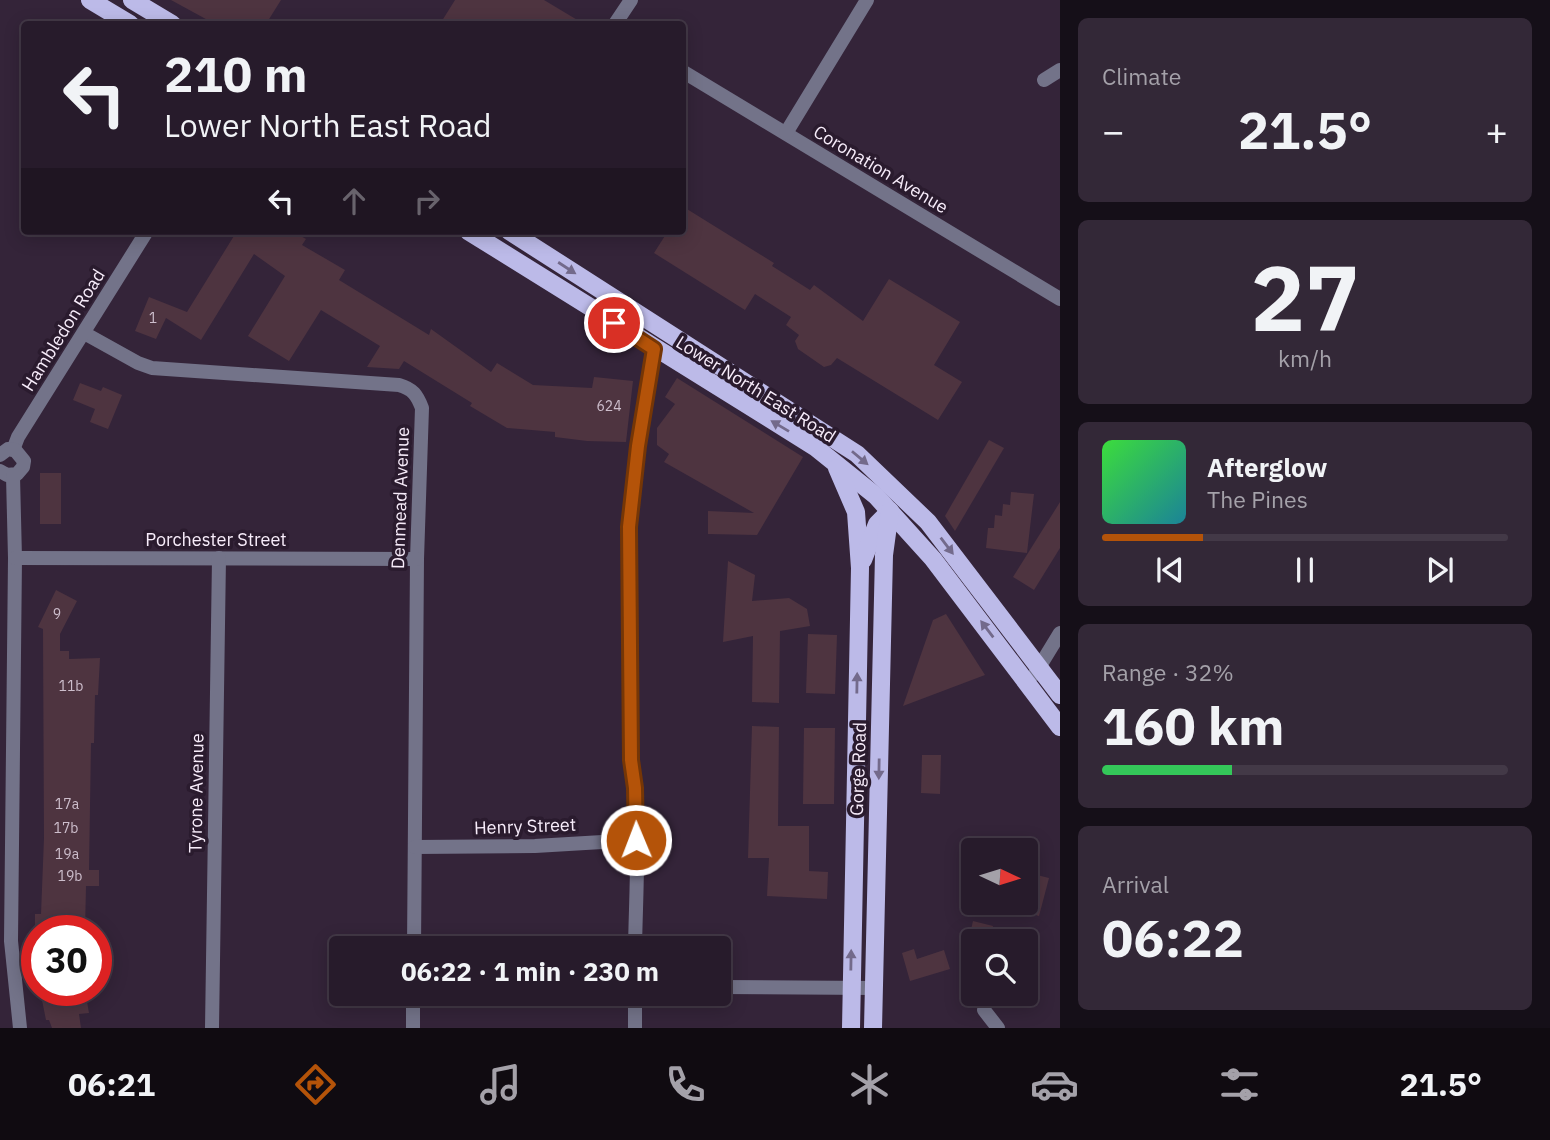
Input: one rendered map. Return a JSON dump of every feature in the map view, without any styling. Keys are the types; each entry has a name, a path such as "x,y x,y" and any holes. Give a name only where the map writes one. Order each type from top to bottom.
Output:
{"main road":[{"path":"90,0 125,21"},
{"path":"132,0 167,21"},
{"name":"Lower North East Road","path":"515,235 857,454 929,522 1033,675 1060,727"},
{"name":"Lower North East Road","path":"491,237 654,349 815,447 876,496 1033,675 1060,695"},
{"name":"Gorge Road","path":"836,465 856,512 860,568 851,1028"},
{"name":"Gorge Road","path":"860,568 877,524 901,495"},
{"name":"Gorge Road","path":"873,1028 884,555 890,511"}],"street":[{"path":"617,21 631,0"},
{"path":"786,134 867,0"},
{"path":"1044,80 1060,70"},
{"name":"Coronation Avenue","path":"686,73 1060,299"},
{"name":"Hambledon Road","path":"6,452 144,235"},
{"name":"Denmead Avenue","path":"83,333 152,368 399,385 411,389 422,408 417,559 414,936"},
{"path":"635,936 636,840 635,788 631,760 629,527 638,440 654,349"},
{"path":"6,452 19,452 24,460 21,471 6,473 15,558 11,942 20,1028"},
{"name":"Porchester Street","path":"15,558 417,559"},
{"name":"Tyrone Avenue","path":"212,1028 219,558"},
{"path":"1033,675 1060,633"},
{"name":"Henry Street","path":"415,847 535,846 636,840"},
{"path":"731,987 873,988"},
{"path":"413,1006 413,1028"},
{"path":"635,1006 635,1028"},
{"path":"984,1010 998,1028"}],"building":[{"path":"171,0 281,0 268,21 210,21"},
{"path":"455,0 544,0 579,21 442,21"},
{"path":"686,208 774,263 772,266 810,290 814,285 863,321 889,279 960,322 934,365 962,382 938,420 837,358 831,365 824,367 798,349 795,341 799,335 786,325 791,317 755,294 745,310 654,253 665,235 686,235"},
{"path":"235,235 299,235 306,239 302,245 345,270 339,280 429,335 431,329 491,372 497,363 533,385 592,388 594,377 633,381 626,442 587,441 555,437 555,432 507,428 404,361 399,369 367,367 380,346 321,310 289,361 248,336 285,276 254,254 201,340 166,318 156,339 135,331 149,297 187,312"},
{"path":"677,378 803,457 757,535 708,534 708,511 754,513 664,462 669,454 657,445 657,428 675,404 665,397"},
{"path":"80,383 101,391 103,387 122,395 108,429 90,422 95,409 73,400"},
{"path":"989,440 1004,448 955,531 945,516"},
{"path":"40,473 61,473 61,524 40,524"},
{"path":"1011,492 1034,494 1027,553 986,548 988,528 994,528 995,515 1002,516 1003,504 1010,505"},
{"path":"1060,502 1060,548 1034,590 1013,577"},
{"path":"728,561 755,575 752,601 789,598 807,609 810,626 780,631 779,703 752,702 753,636 723,642"},
{"path":"56,590 77,601 60,634 60,651 69,651 69,659 100,658 98,695 95,695 94,743 91,743 89,870 99,870 99,886 86,886 85,915 35,915 41,914 44,838 43,629 38,627"},
{"path":"946,614 985,675 903,706 933,620"},
{"path":"808,634 837,635 835,694 806,693"},
{"path":"752,726 779,727 778,826 809,826 809,871 828,872 827,899 767,896 769,858 748,858"},
{"path":"804,728 835,728 834,804 803,804"},
{"path":"922,755 941,755 940,794 921,793"},
{"path":"1038,875 1049,878 1039,916 1036,915 1038,915"},
{"path":"973,921 993,926 992,929 971,929"},
{"path":"914,949 917,959 944,950 950,969 910,981 902,953"},
{"path":"43,1006 88,1006 89,1013 79,1014 81,1028 52,1028 49,1020 46,1020"}],"route":[{"path":"614,323 654,349 638,446 629,527 631,766 635,788 636,840"}]}
